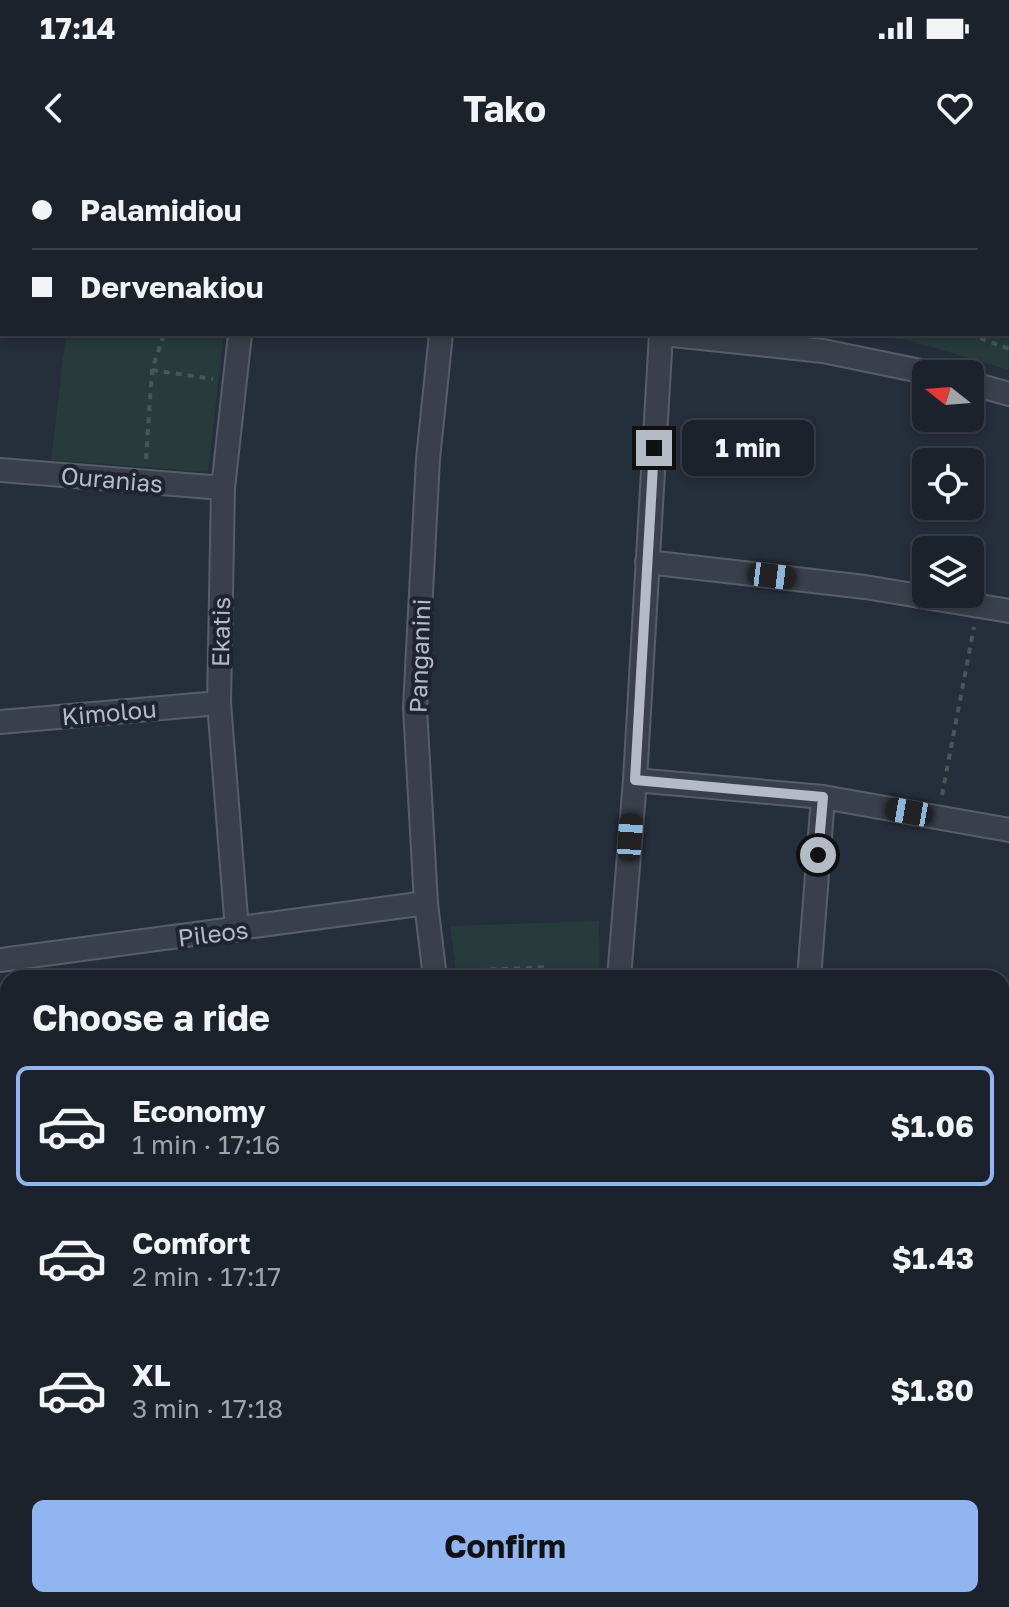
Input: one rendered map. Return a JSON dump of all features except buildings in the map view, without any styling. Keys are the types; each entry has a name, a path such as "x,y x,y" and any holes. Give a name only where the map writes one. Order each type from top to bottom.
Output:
{"street":[{"name":"Ekatis","path":"237,930 219,703 223,488 240,336"},
{"name":"Panganini","path":"434,970 426,903 415,708 428,459 441,336"},
{"path":"620,970 635,780 662,336"},
{"path":"681,336 823,351 912,369"},
{"path":"984,387 1009,394"},
{"name":"Ouranias","path":"0,470 223,488"},
{"path":"647,562 912,594"},
{"path":"984,606 1009,611"},
{"name":"Kimolou","path":"0,722 219,703"},
{"path":"635,780 823,797 1009,830"},
{"path":"810,970 823,797"},
{"name":"Pileos","path":"0,960 426,903"}],"path":[{"path":"145,481 152,370 163,336"},
{"path":"974,336 1009,349"},
{"path":"152,370 235,382"},
{"path":"937,818 977,608"},
{"path":"506,970 548,967"}],"shaded area":[{"path":"66,336 224,336 208,472 51,460"},
{"path":"878,336 1008,336 1009,370 984,363 984,360 911,341"},
{"path":"599,921 600,970 456,970 450,926"}],"route":[{"path":"654,448 635,780 823,797 818,855"}]}
